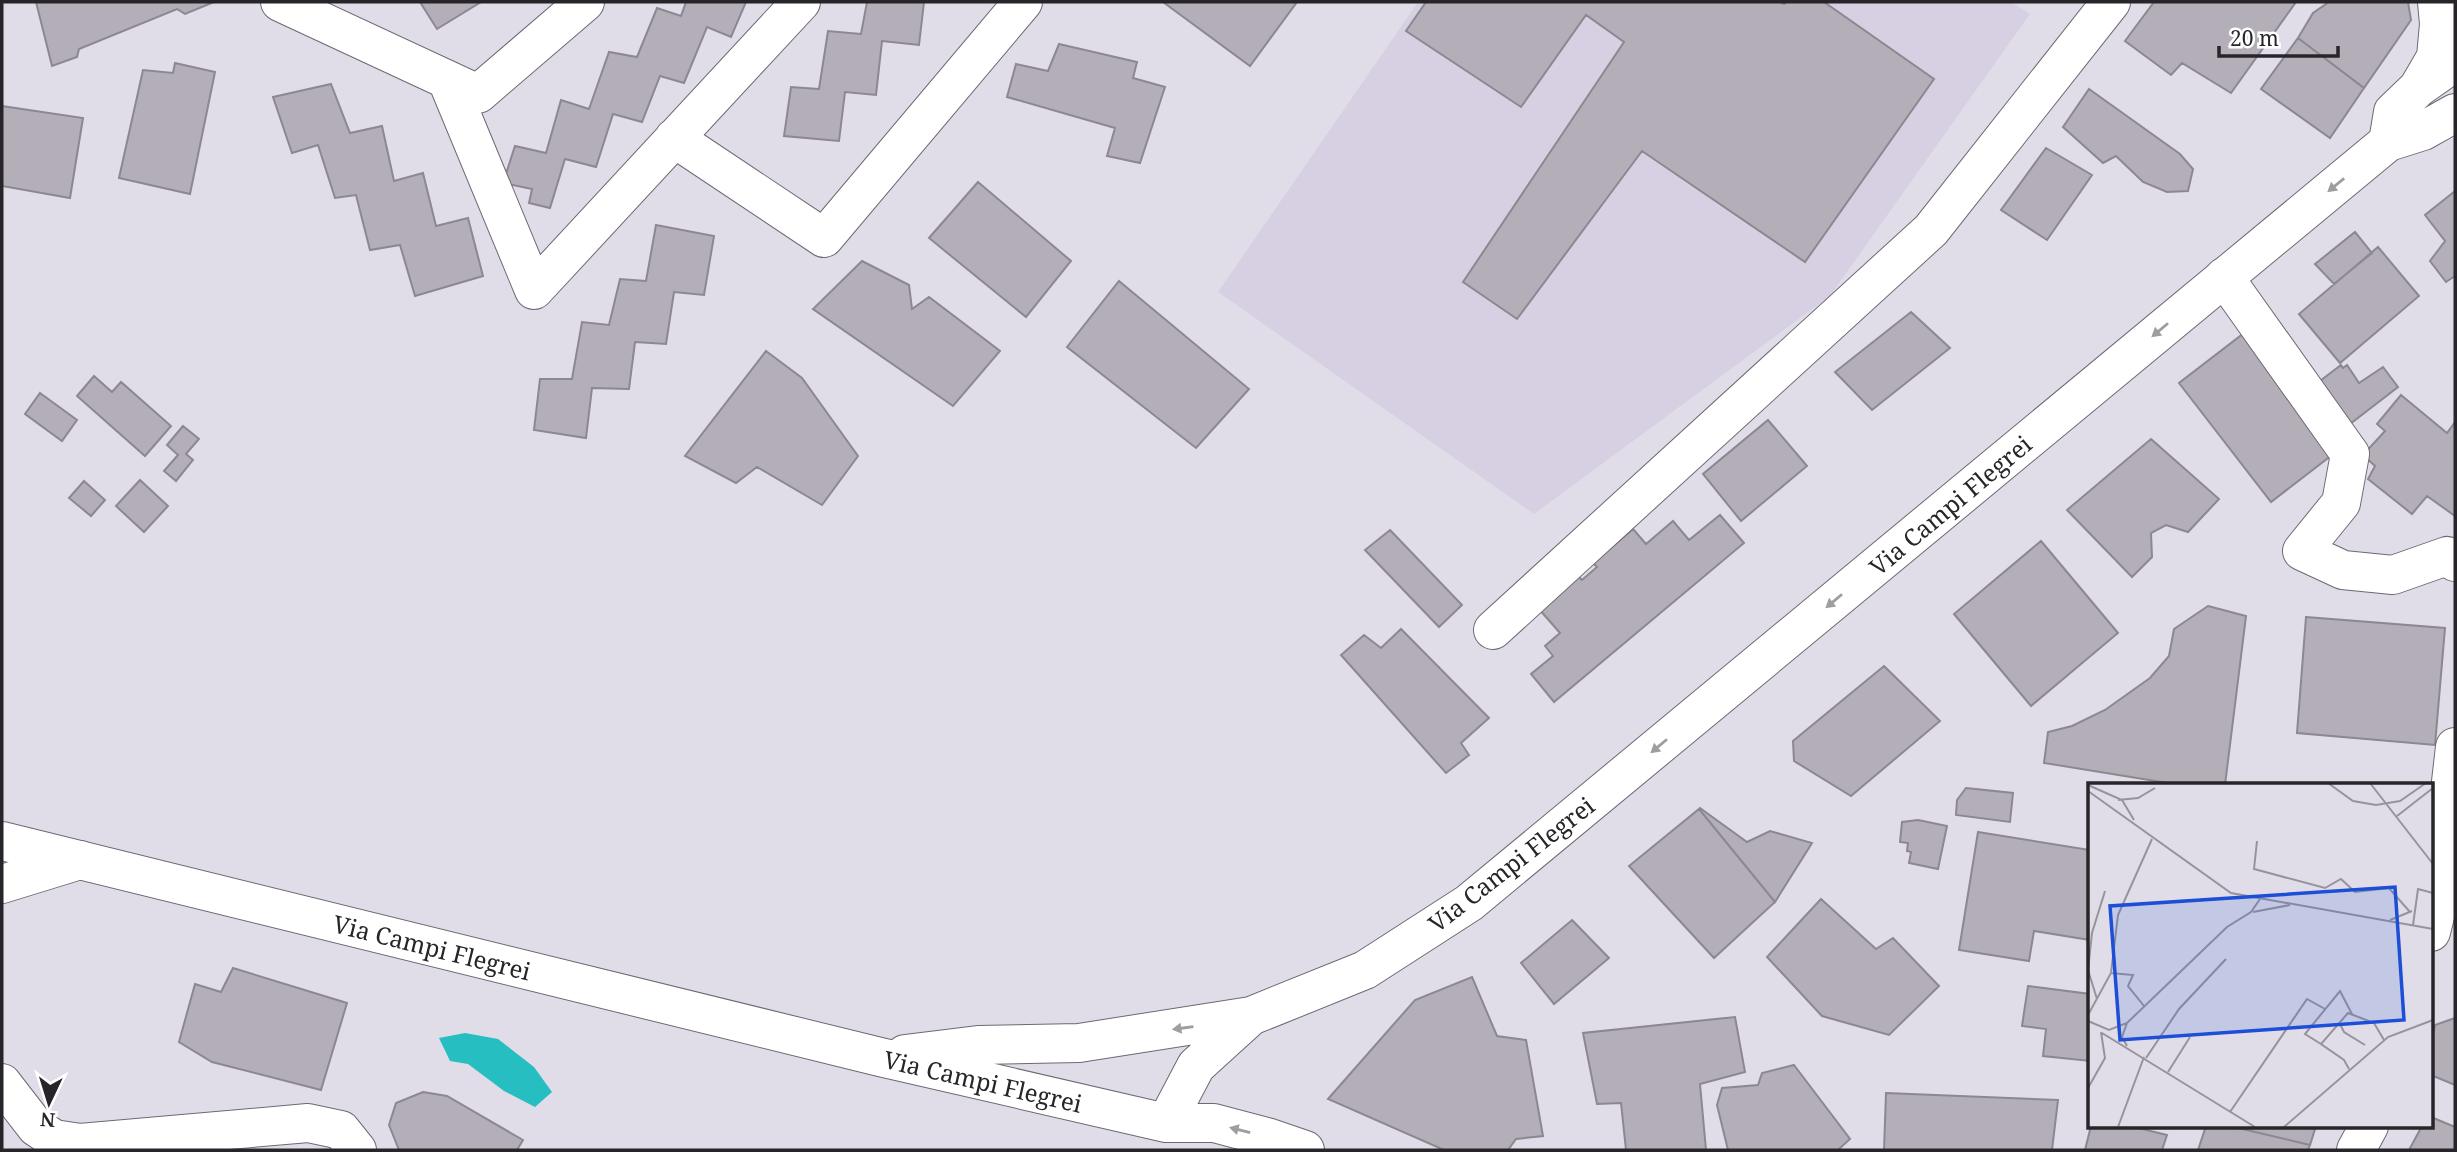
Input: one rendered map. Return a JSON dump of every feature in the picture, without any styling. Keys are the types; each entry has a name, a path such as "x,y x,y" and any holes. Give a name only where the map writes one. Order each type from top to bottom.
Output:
{"street":[{"path":"280,2 478,94 566,9"},
{"path":"447,80 534,290 801,2"},
{"path":"674,138 824,238 1023,2"},
{"path":"1493,630 1931,230 2111,2"},
{"path":"2418,88 2437,57 2437,2"},
{"path":"2455,62 2418,88 2393,112 2388,142 2423,131 2455,113"},
{"name":"Via Campi Flegrei","path":"2,841 880,1057 1166,1123 1196,1066 1251,1016 1365,970 1469,904 2388,142"},
{"path":"2224,277 2350,454 2341,503 2302,551 2343,570 2393,575 2447,556 2455,562"},
{"path":"2432,928 2455,747"},
{"path":"2,884 80,860"},
{"path":"880,1057 978,1045 1079,1043 1251,1016"},
{"path":"2,1083 36,1127 54,1139 80,1143 308,1123 341,1130 357,1150"},
{"path":"1166,1123 1206,1150"},
{"path":"1166,1123 1214,1123 1305,1150"},
{"path":"2356,1150 2368,1128"}],"shaded area":[{"path":"1418,2 2011,2 2030,14 1830,296 1534,514 1218,292"}],"water":[{"path":"465,1033 498,1039 534,1067 552,1092 535,1107 504,1091 468,1064 450,1061 439,1038"}],"building":[{"path":"36,2 214,2 185,14 177,9 79,49 77,57 52,66"},
{"path":"420,2 481,2 437,29"},
{"path":"686,2 746,2 731,37 707,27 684,83 660,76 642,122 613,114 596,167 565,159 550,208 529,203 532,189 503,183 515,146 546,153 561,100 589,109 609,52 637,57 657,8 681,16"},
{"path":"867,2 924,2 919,45 882,41 876,95 845,92 839,141 784,136 791,87 819,89 828,31 861,34"},
{"path":"1163,2 1297,2 1250,66"},
{"path":"1426,2 1824,2 1934,79 1805,262 1642,151 1517,319 1463,282 1624,42 1586,15 1521,107 1406,31"},
{"path":"2154,2 2296,2 2231,93 2182,63 2171,75 2125,41"},
{"path":"2329,2 2408,2 2411,20 2364,88 2298,38 2313,13"},
{"path":"2298,38 2364,88 2330,138 2261,89"},
{"path":"1059,44 1137,62 1133,78 1165,87 1140,163 1107,156 1115,128 1007,97 1016,64 1048,71"},
{"path":"175,63 215,72 190,194 119,178 143,70 173,73"},
{"path":"331,84 350,133 382,126 394,181 423,173 436,226 468,218 483,276 415,296 400,245 370,250 356,195 335,198 318,145 292,153 273,97"},
{"path":"2089,89 2180,154 2193,169 2188,191 2167,192 2143,182 2116,156 2103,163 2063,127"},
{"path":"2,106 83,118 70,198 2,186"},
{"path":"2046,148 2092,175 2047,240 2001,210"},
{"path":"978,182 1071,261 1026,317 929,238"},
{"path":"2455,191 2455,276 2446,282 2430,261 2445,241 2425,215"},
{"path":"656,225 714,236 704,295 674,292 666,344 635,342 629,389 592,388 586,438 534,430 540,379 572,379 582,322 609,325 620,279 646,281"},
{"path":"2355,232 2372,253 2334,284 2315,264"},
{"path":"2378,247 2419,296 2340,363 2299,314"},
{"path":"862,261 909,285 912,309 929,297 1000,351 953,406 813,309"},
{"path":"1119,281 1249,389 1196,448 1067,347"},
{"path":"1911,312 1950,348 1872,410 1835,372"},
{"path":"2248,330 2341,448 2271,502 2179,383"},
{"path":"766,351 802,378 858,456 822,505 757,467 736,483 685,456"},
{"path":"2341,365 2343,368 2347,365 2359,383 2383,367 2398,387 2350,424 2320,381"},
{"path":"94,376 112,392 121,382 171,426 145,456 77,396"},
{"path":"40,393 77,420 62,441 25,414"},
{"path":"2401,395 2447,433 2455,422 2455,516 2427,496 2412,514 2368,479 2375,466 2363,455 2385,431 2377,424"},
{"path":"1768,420 1807,466 1741,521 1703,474"},
{"path":"183,426 199,439 186,454 193,460 176,481 164,471 178,455 167,445"},
{"path":"2151,439 2219,499 2188,532 2166,525 2151,533 2152,557 2132,577 2067,510"},
{"path":"140,480 168,506 144,532 116,506"},
{"path":"84,481 105,500 91,516 69,498"},
{"path":"1720,515 1744,543 1554,702 1531,674 1553,656 1545,646 1560,633 1539,609 1578,576 1582,580 1597,567 1593,563 1633,529 1646,544 1673,521 1689,540"},
{"path":"1390,530 1462,605 1439,627 1365,550"},
{"path":"2041,541 2118,633 2031,706 1954,614"},
{"path":"2208,606 2246,616 2225,783 2168,783 2044,763 2048,732 2072,726 2105,710 2150,678 2169,656 2174,629"},
{"path":"2306,617 2445,628 2435,745 2297,733"},
{"path":"1401,629 1489,718 1461,743 1469,755 1446,773 1341,655 1364,635 1381,648"},
{"path":"1884,666 1940,721 1851,796 1794,761 1793,741"},
{"path":"1966,788 2013,793 2010,822 1956,815 1957,800"},
{"path":"1699,809 1747,842 1770,831 1812,843 1775,902"},
{"path":"1699,809 1775,902 1714,958 1629,866"},
{"path":"1918,820 1947,826 1938,869 1909,863 1911,852 1907,851 1908,843 1900,842 1902,822"},
{"path":"1978,832 2088,850 2088,940 2034,931 2029,961 1959,950"},
{"path":"1821,899 1876,949 1893,938 1939,986 1889,1035 1822,1016 1767,957"},
{"path":"1572,920 1609,958 1554,1004 1521,963"},
{"path":"233,968 347,1003 321,1090 212,1062 179,1042 195,984 221,992"},
{"path":"1472,977 1497,1036 1526,1040 1543,1136 1516,1139 1508,1150 1444,1150 1328,1099 1415,1000"},
{"path":"2028,986 2088,994 2088,1061 2043,1056 2046,1029 2022,1026"},
{"path":"1735,1017 1745,1072 1700,1084 1706,1150 1626,1150 1621,1103 1597,1104 1583,1033"},
{"path":"2455,1018 2455,1085 2432,1075 2435,1025"},
{"path":"1794,1065 1850,1139 1838,1150 1728,1150 1717,1105 1722,1088 1758,1085 1762,1073"},
{"path":"423,1092 447,1096 523,1140 517,1150 399,1150 389,1125 396,1103"},
{"path":"1886,1093 2058,1100 2052,1150 1884,1150"},
{"path":"2432,1117 2455,1127 2455,1150 2409,1150 2421,1128 2432,1128"},
{"path":"2090,1128 2138,1128 2167,1135 2162,1150 2085,1150"},
{"path":"2205,1128 2238,1128 2310,1145 2308,1150 2198,1150"},
{"path":"2238,1128 2315,1128 2310,1145"}]}
